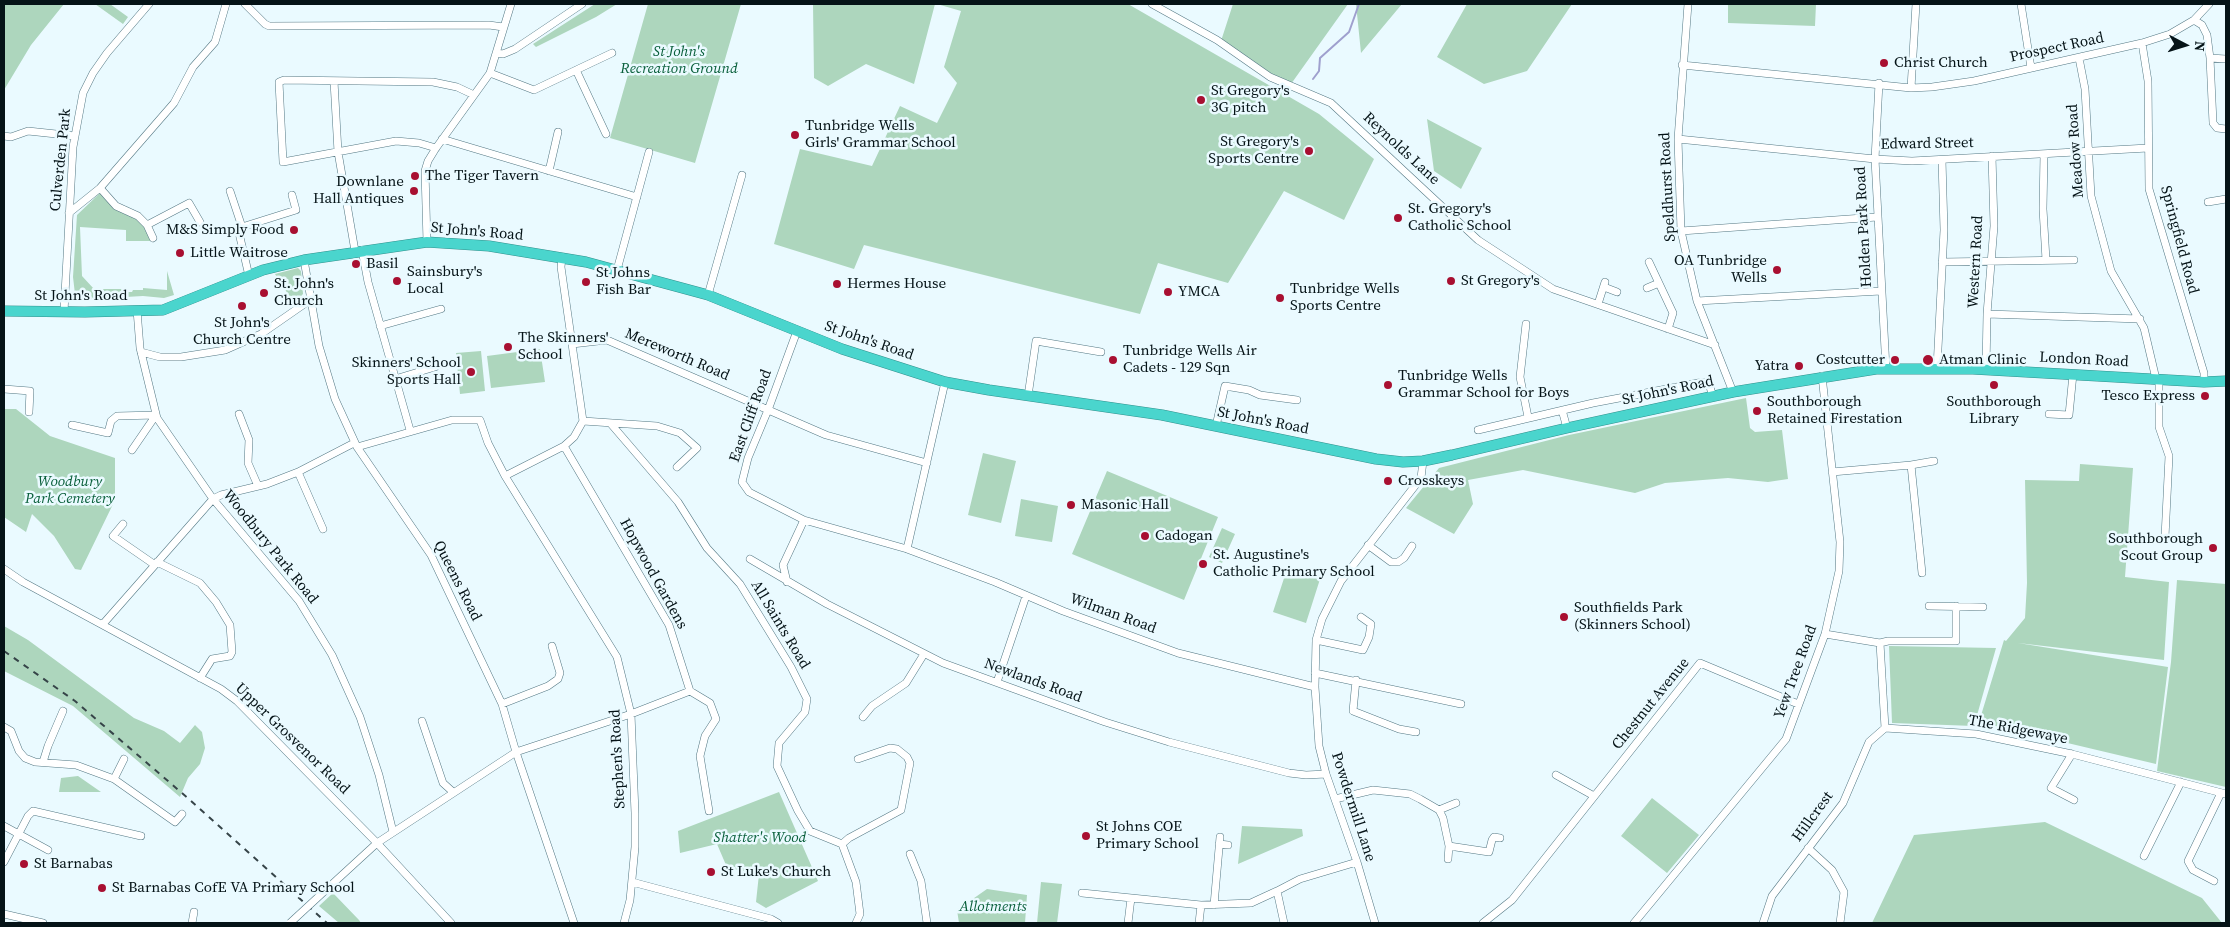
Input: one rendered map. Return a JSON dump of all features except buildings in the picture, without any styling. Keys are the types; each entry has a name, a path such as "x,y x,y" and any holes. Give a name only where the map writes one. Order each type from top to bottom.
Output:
{"highway":[{"name":"St John's Road","path":"4,311 163,310 269,269 304,260 427,242 489,246 562,257 617,270 708,295 850,352 945,382 1144,412 1376,459 1423,462 1732,392"},
{"name":"London Road","path":"1732,392 1822,376 1886,368 1937,368 2157,380 2226,381"}],"street":[{"name":"Culverden Park","path":"64,312 78,112 87,84 124,31 149,4"},
{"path":"70,213 100,188 174,103 193,68 215,42 226,4"},
{"path":"245,4 269,26 489,25 503,27"},
{"path":"427,242 425,171 436,148 490,73 511,4"},
{"path":"497,53 503,54 515,49 582,4"},
{"name":"Reynolds Lane","path":"1152,4 1217,40 1270,77 1331,102 1478,240 1554,289 1715,344"},
{"name":"Speldhurst Road","path":"1688,4 1678,139 1681,231 1697,301 1732,392"},
{"path":"1910,88 1916,4"},
{"path":"2021,4 2031,68"},
{"name":"Prospect Road","path":"1682,65 1879,83 1910,88 1974,81 2142,43 2170,34 2194,20 2209,4"},
{"path":"2194,20 2202,25 2207,35 2213,122 2217,128 2226,129"},
{"name":"Springfield Road","path":"2142,43 2148,81 2149,189 2204,373 2204,382"},
{"path":"490,73 534,90 612,53"},
{"name":"Meadow Road","path":"2079,58 2085,89 2091,196 2110,271 2144,328 2157,380 2159,427 2169,456 2165,537"},
{"path":"2210,58 2226,59"},
{"path":"576,70 606,134"},
{"path":"436,148 419,143 396,141 283,162 278,84 281,80 284,80 445,84 474,95"},
{"path":"103,624 213,499 221,494 258,486 298,472 355,445 410,430 359,251 338,152 334,81"},
{"name":"Holden Park Road","path":"1879,83 1875,160 1886,368"},
{"path":"4,136 11,137 28,131 75,136"},
{"path":"549,171 558,132"},
{"path":"442,139 637,197"},
{"name":"Edward Street","path":"1678,139 1875,160 1912,162 2148,148"},
{"path":"617,270 650,152"},
{"path":"2044,154 2043,209 2046,260"},
{"name":"Western Road","path":"1986,370 1987,314 1994,226 1992,156"},
{"path":"1937,368 1944,230 1942,160"},
{"path":"708,295 742,175"},
{"path":"100,188 116,206 133,212 147,225 153,238"},
{"path":"230,191 242,227 239,234 240,242 249,276"},
{"path":"242,227 296,210 292,195"},
{"path":"2208,202 2226,199"},
{"path":"147,225 189,202 200,222"},
{"path":"1681,231 1877,216"},
{"path":"505,476 564,446 574,437 583,421 561,267 562,257"},
{"name":"Queens Road","path":"304,260 319,346 335,399 355,445 430,555 502,704 516,752 574,923"},
{"path":"1942,262 2074,260"},
{"path":"1649,262 1673,313 1668,329"},
{"path":"1647,288 1659,283"},
{"path":"1598,304 1605,284 1616,292"},
{"path":"1697,301 1881,291"},
{"path":"141,352 160,357 181,357 225,350 261,334 305,301 310,300"},
{"path":"380,326 440,309"},
{"name":"Woodbury Park Road","path":"138,310 141,352 156,415 168,436 213,499 299,601 333,657 363,725 379,774 393,832"},
{"path":"1987,314 2140,319"},
{"path":"1526,324 1520,377 1528,417"},
{"name":"East Cliff Road","path":"797,331 748,458 742,482 749,492 804,520 906,549"},
{"name":"Mereworth Road","path":"572,344 607,340 826,435 927,463"},
{"path":"1028,396 1036,341 1101,352"},
{"path":"395,379 435,367"},
{"path":"2049,414 2069,415 2073,374"},
{"name":"Yew Tree Road","path":"1634,923 1786,739 1825,634 1840,571 1840,542 1822,376"},
{"path":"906,549 945,382"},
{"path":"1478,430 1528,417 1703,382 1710,387 1713,397"},
{"path":"1216,426 1225,386 1249,390 1260,395 1297,400"},
{"path":"4,389 30,391 29,412"},
{"path":"1562,410 1567,428"},
{"path":"239,414 249,440 248,463 258,486"},
{"path":"72,425 108,433 111,421 117,416 156,415"},
{"path":"132,450 156,415"},
{"name":"Stephen's Road","path":"410,430 452,420 480,420 488,443 505,476 617,658 631,714 635,813 632,882 629,907 624,923"},
{"path":"583,421 657,426 680,434 697,448 677,467"},
{"name":"All Saints Road","path":"611,424 678,502 707,548 740,584 791,666 807,699 805,712 779,743 778,766 798,811 810,831 842,844"},
{"name":"Hopwood Gardens","path":"564,446 669,625 690,691"},
{"name":"Powdermill Lane","path":"1375,923 1358,862 1326,774 1319,746 1315,688 1316,640 1322,619 1341,582 1421,478 1423,462"},
{"path":"1832,472 1934,462"},
{"path":"1911,465 1922,573"},
{"path":"298,472 323,529"},
{"path":"787,582 783,564 804,520"},
{"path":"123,524 113,536 156,564 200,583 216,602 230,625 232,652 230,656 212,659 200,678"},
{"path":"1368,545 1391,562 1398,562 1404,558 1412,546"},
{"name":"Wilman Road","path":"906,549 1178,653 1315,688"},
{"name":"Newlands Road","path":"750,559 787,582 924,654 997,682 1105,722 1187,747 1289,773 1306,775 1326,774"},
{"name":"Upper Grosvenor Road","path":"4,569 23,582 221,689 237,701 378,843 451,923"},
{"path":"997,682 1026,596"},
{"path":"1929,606 1983,607"},
{"path":"1825,634 1880,643 1888,641 1956,641 1956,606"},
{"path":"1316,640 1363,650 1369,637 1371,624 1361,617"},
{"path":"1880,643 1885,728"},
{"path":"502,704 548,686 558,679 560,674 558,662 552,646"},
{"path":"862,717 872,706 906,683 924,654"},
{"name":"Chestnut Avenue","path":"1483,923 1512,900 1700,663 1798,704"},
{"path":"1315,673 1356,680 1461,704"},
{"path":"1356,680 1353,711 1399,729 1416,732"},
{"path":"290,923 328,886 378,843 516,752 631,714 690,691 710,703 716,719 705,736 700,756 709,811"},
{"path":"43,762 63,711"},
{"path":"422,721 442,783 453,792"},
{"path":"4,727 11,732 18,751 25,758 35,762 76,765 114,779 175,822 182,814"},
{"name":"The Ridgewaye","path":"1885,728 1976,734 2072,754 2223,793"},
{"name":"Hillcrest","path":"1763,923 1772,896 1843,804 1869,742 1885,728"},
{"path":"856,923 860,914 856,882 842,844 849,838 902,810 910,763 907,757 897,749 890,748 858,759"},
{"path":"2072,754 2051,788 2074,800"},
{"path":"114,779 124,760"},
{"path":"1556,775 1594,796"},
{"path":"2144,856 2181,782"},
{"path":"1336,799 1373,790 1396,792 1410,794 1440,810 1449,846 1448,859"},
{"path":"2214,880 2193,870 2188,861 2223,793"},
{"path":"1440,810 1456,803"},
{"path":"4,862 28,816 33,811 141,836"},
{"path":"4,826 48,850"},
{"path":"1449,846 1489,852 1494,837 1500,838"},
{"path":"1214,905 1220,840 1228,845"},
{"path":"1808,848 1832,870 1844,892 1840,923"},
{"path":"910,854 921,881 928,923"},
{"path":"1082,893 1201,905 1251,903 1277,892 1300,879 1358,862"},
{"path":"632,882 771,919 778,923"},
{"path":"1277,892 1284,923"},
{"path":"1128,923 1131,898"},
{"path":"1200,923 1201,905"},
{"path":"194,912 194,923"},
{"path":"4,914 43,923"}],"green space":[{"path":"4,4 64,4 31,45 4,90"},
{"path":"95,4 110,4 128,17 123,24"},
{"path":"595,4 617,4 596,17 536,47 533,44"},
{"name":"St John's Recreation Ground","path":"648,4 741,4 695,163 610,138"},
{"path":"813,4 935,4 914,84 866,64 828,86 814,78"},
{"path":"937,4 1128,4 1319,114 1374,159 1344,220 1284,191 1228,283 1158,263 1140,314 864,245 854,269 774,244 800,149 872,166 900,106 937,123 957,83 944,67 961,11"},
{"path":"1233,4 1348,4 1291,84 1271,76 1221,41"},
{"path":"1356,4 1402,4 1361,53"},
{"path":"1467,4 1572,4 1527,71 1484,84 1437,57"},
{"path":"1728,4 1816,4 1815,26 1728,23"},
{"path":"1427,119 1482,148 1461,189 1434,171"},
{"path":"100,193 142,223 153,241 126,241 126,230 80,227 82,276 94,289 126,289 126,292 143,290 143,288 167,290 167,271 174,295 164,298 143,296 81,299 75,294 73,277 77,215"},
{"path":"298,268 301,271 303,294 292,305 275,274"},
{"path":"540,349 545,382 491,388 487,356"},
{"name":"Skinners' School Sports Hall","path":"481,351 485,391 460,394 456,353"},
{"path":"1746,398 1750,428 1755,432 1782,430 1788,479 1768,482 1728,478 1665,483 1635,493 1523,470 1468,480 1473,504 1454,534 1406,508 1439,468 1569,435"},
{"name":"Woodbury Park Cemetery","path":"4,409 16,409 50,436 115,458 115,500 81,570 75,569 54,536 32,514 26,532 4,517"},
{"path":"983,453 1016,461 1001,523 968,515"},
{"path":"2080,464 2133,468 2125,577 2169,582 2164,660 2018,643 2168,667 2156,764 1979,722 2004,640 2006,641 2025,618 2027,583 2025,480 2079,481"},
{"name":"Cadogan","path":"1107,471 1218,517 1184,600 1072,554"},
{"path":"1021,499 1058,506 1052,542 1015,536"},
{"path":"1222,528 1235,534 1222,563 1209,557"},
{"path":"1288,566 1321,576 1306,623 1273,612"},
{"path":"2177,580 2226,584 2226,787 2157,771 2171,662"},
{"path":"4,626 28,640 134,718 164,731 180,743 195,725 202,732 205,748 200,764 188,778 180,797 73,706 4,671"},
{"path":"1889,646 1996,648 1974,726 1892,723"},
{"path":"78,776 101,792 59,792 61,778"},
{"name":"Shatter's Wood","path":"779,792 818,881 766,908 756,902 759,874 744,873 726,865 717,844 680,853 678,831"},
{"path":"1652,798 1699,835 1667,873 1621,836"},
{"path":"2045,822 2202,898 2222,923 1872,923 1914,835"},
{"path":"1242,826 1302,829 1303,836 1238,864"},
{"path":"1041,882 1062,884 1057,923 1037,923"},
{"name":"Allotments","path":"987,889 1027,895 1025,923 959,923 957,910"},
{"path":"333,893 361,923 339,923 319,906"}],"waterway":[{"path":"1313,79 1319,71 1320,58 1349,32 1359,4"}],"railway":[{"path":"4,651 75,701 190,800 327,923"}],"place":[{"name":"Christ Church","path":"1884,63"},
{"name":"St Gregory's 3G pitch","path":"1201,100"},
{"name":"Tunbridge Wells Girls' Grammar School","path":"795,135"},
{"name":"St Gregory's Sports Centre","path":"1309,151"},
{"name":"The Tiger Tavern","path":"415,176"},
{"name":"Downlane Hall Antiques","path":"414,191"},
{"name":"St. Gregory's Catholic School","path":"1398,218"},
{"name":"M&S Simply Food","path":"294,230"},
{"name":"Little Waitrose","path":"180,253"},
{"name":"Basil","path":"356,264"},
{"name":"OA Tunbridge Wells","path":"1777,270"},
{"name":"Sainsbury's Local","path":"397,281"},
{"name":"St Gregory's","path":"1451,281"},
{"name":"St Johns Fish Bar","path":"586,282"},
{"name":"Hermes House","path":"837,284"},
{"name":"YMCA","path":"1168,292"},
{"name":"St. John's Church","path":"264,293"},
{"name":"Tunbridge Wells Sports Centre","path":"1280,298"},
{"name":"St John's Church Centre","path":"242,306"},
{"name":"The Skinners' School","path":"508,347"},
{"name":"Tunbridge Wells Air Cadets - 129 Sqn","path":"1113,360"},
{"name":"Costcutter","path":"1895,360"},
{"name":"Atman Clinic","path":"1928,360"},
{"name":"Yatra","path":"1799,366"},
{"name":"Skinners' School Sports Hall","path":"471,372"},
{"name":"Tunbridge Wells Grammar School for Boys","path":"1388,385"},
{"name":"Southborough Library","path":"1994,385"},
{"name":"Tesco Express","path":"2205,396"},
{"name":"Southborough Retained Firestation","path":"1757,411"},
{"name":"Crosskeys","path":"1388,481"},
{"name":"Masonic Hall","path":"1071,505"},
{"name":"Cadogan","path":"1145,536"},
{"name":"Southborough Scout Group","path":"2213,548"},
{"name":"St. Augustine's Catholic Primary School","path":"1203,564"},
{"name":"Southfields Park (Skinners School)","path":"1564,617"},
{"name":"St Johns COE Primary School","path":"1086,836"},
{"name":"St Barnabas","path":"24,864"},
{"name":"St Luke's Church","path":"711,872"},
{"name":"St Barnabas CofE VA Primary School","path":"102,888"}]}
